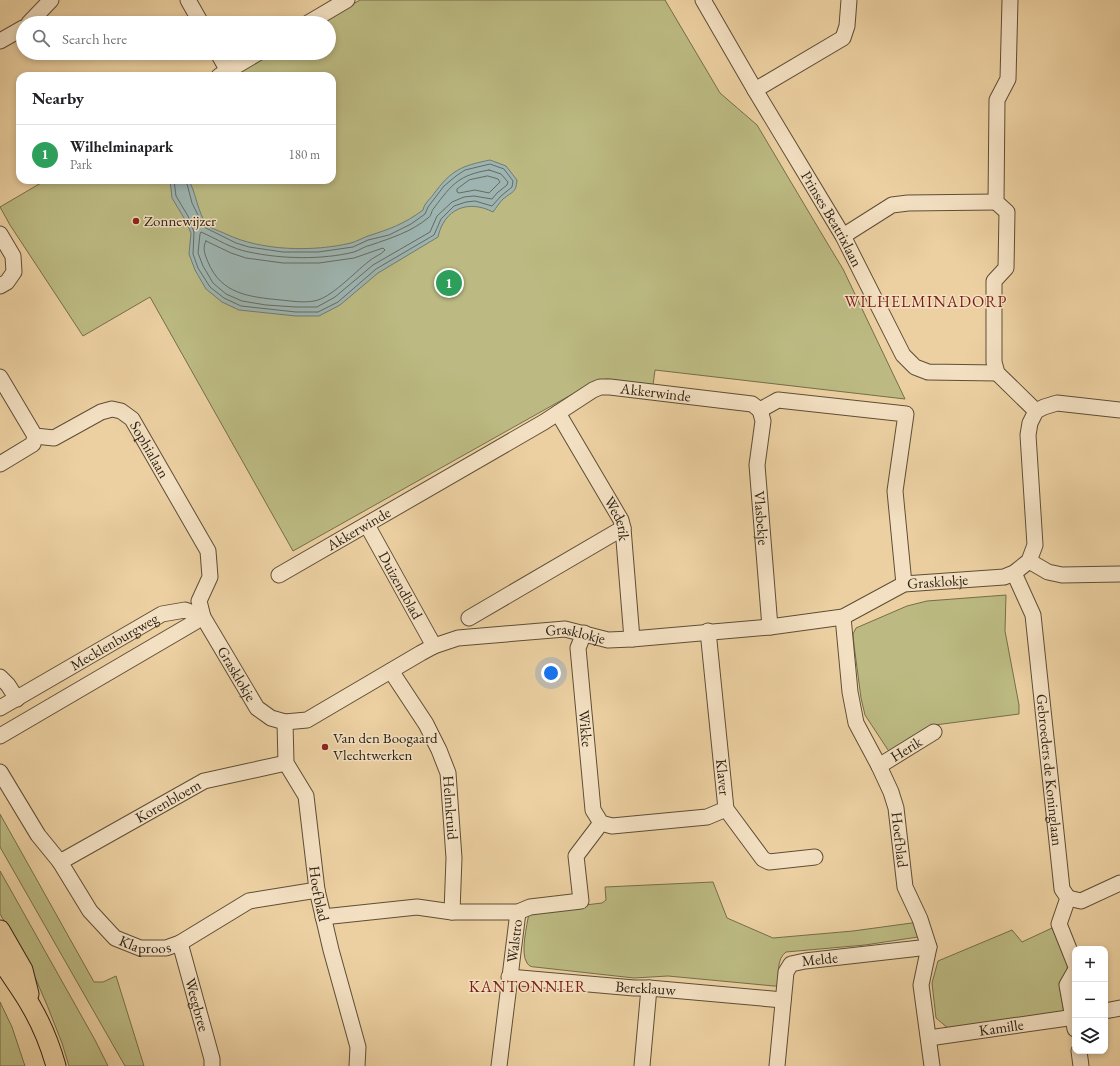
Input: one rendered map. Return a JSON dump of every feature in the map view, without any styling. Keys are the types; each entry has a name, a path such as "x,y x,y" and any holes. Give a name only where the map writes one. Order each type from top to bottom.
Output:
{"main road":[{"path":"0,930 23,970 32,1007"},
{"path":"0,958 32,1007 48,1040 56,1066"}],"street":[{"path":"36,16 51,0"},
{"path":"188,0 197,16"},
{"path":"320,16 347,0"},
{"name":"Prinses Beatrixlaan","path":"703,0 843,236 903,355 916,367 928,372 997,373"},
{"path":"756,90 843,38 847,26 849,0"},
{"path":"996,202 997,100 1008,79 1010,0"},
{"path":"0,42 16,32"},
{"path":"220,60 223,72"},
{"path":"225,72 246,60"},
{"path":"843,236 892,205 908,203 996,202 1007,212 1006,268 994,281 994,362 997,373 1036,411"},
{"path":"0,234 12,256 14,272 7,282 0,286"},
{"path":"0,377 36,436 33,444 0,464"},
{"name":"Akkerwinde","path":"279,575 367,525 600,387 752,404 760,410"},
{"path":"760,410 778,400 906,414 896,491 904,584"},
{"path":"1014,573 1030,561 1035,545 1028,435 1030,423 1036,411 1044,406 1056,403 1120,410"},
{"name":"Sophialaan","path":"36,436 54,438 101,412 112,409 121,411 132,418 208,551 210,577 199,601 199,620"},
{"name":"Vlasbekje","path":"760,410 763,421 757,464 770,627"},
{"name":"Wederik","path":"558,413 621,520 623,528 632,639"},
{"name":"Duizendblad","path":"367,525 434,646"},
{"path":"469,618 623,528"},
{"path":"1030,561 1048,572 1062,575 1120,574"},
{"name":"Grasklokje","path":"199,620 257,708 271,718 285,722 307,720 420,653 434,646 458,638 565,629 608,640 770,627 843,617 904,584 1004,577 1014,573"},
{"name":"Gebroeders de Koninglaan","path":"1014,573 1033,615 1062,889 1068,898"},
{"name":"Mecklenburgweg","path":"0,708 162,614 185,610 199,620 0,736"},
{"name":"Hoefblad","path":"843,617 850,692 856,723 891,792 896,808 905,887 920,919 929,947 921,986 932,1066"},
{"name":"Klaver","path":"708,632 726,809 763,859 769,862 815,858"},
{"name":"Wikke","path":"584,633 578,648 583,704 593,810 601,823"},
{"name":"Helmkruid","path":"391,671 426,724 439,750 448,774 454,858 452,912"},
{"path":"0,677 8,685 23,695 40,712"},
{"path":"285,722 286,764"},
{"name":"Herik","path":"879,766 934,732"},
{"name":"Hoefblad","path":"286,764 306,796 317,890 346,1006 358,1047 357,1066"},
{"name":"Korenbloem","path":"60,862 204,781 286,764"},
{"name":"Klaproos","path":"0,772 38,835 60,862 90,911 115,938 140,948 166,948 180,943 249,901 317,890"},
{"path":"323,917 417,907 452,912 518,912 530,907 581,901 576,856 601,823 612,826 707,817 726,809"},
{"path":"1072,956 1059,924 1068,898 1081,900 1120,883"},
{"name":"Walstro","path":"499,1066 518,912"},
{"name":"Weegbree","path":"180,943 212,1059 212,1066"},
{"name":"Melde","path":"777,1066 786,972 791,964 804,961 929,947"},
{"path":"1072,976 1067,985 1073,1018"},
{"name":"Bereklauw","path":"509,977 783,1000"},
{"path":"642,1066 649,988"},
{"path":"1108,1010 1120,1008"},
{"name":"Kamille","path":"929,1038 1072,1021"},
{"path":"1079,1054 1081,1066"}],"shaded area":[{"path":"360,0 665,0 720,93 757,125 843,269 905,399 655,370 653,385 607,379 594,382 293,551 150,297 83,336 10,225 0,207 39,184 336,184 336,72 235,72 256,60 336,60 336,16 332,16"},
{"path":"1006,595 1005,631 1019,705 1019,714 935,725 890,752 865,715 861,698 854,645 853,634 856,628 907,606 927,601"},
{"path":"0,814 94,982 103,982 116,976 144,1066 125,1066 0,847"},
{"path":"0,871 95,1040 108,1066 69,1066 62,1043 28,961 0,914"},
{"path":"713,882 727,918 773,938 853,931 919,922 918,937 865,945 786,952 779,963 778,986 668,976 634,978 532,967 528,964 525,958 524,946 529,913 602,903 606,900 605,887"},
{"path":"1052,928 1068,960 1067,971 1059,983 1064,1013 949,1029 936,1018 932,983 938,961 1012,930 1022,942"},
{"path":"0,1002 12,1027 25,1066 0,1066"}],"water":[{"path":"490,160 506,166 517,180 515,190 503,199 493,212 475,206 458,209 451,213 441,227 438,237 378,273 340,305 319,316 296,316 239,310 222,302 206,289 195,270 189,254 191,233 172,198 170,184 190,184 201,215 209,226 216,230 240,240 271,247 304,249 320,248 351,243 403,223 423,210 424,206 445,180 457,170 471,164"}],"place":[{"name":"Zonnewijzer","path":"136,221"},
{"name":"Wilhelminapark","path":"449,283"},
{"name":"Van den Boogaard Vlechtwerken","path":"325,747"}],"district":[{"name":"WILHELMINADORP","path":"926,301"},
{"name":"KANTONNIER","path":"528,986"}]}
